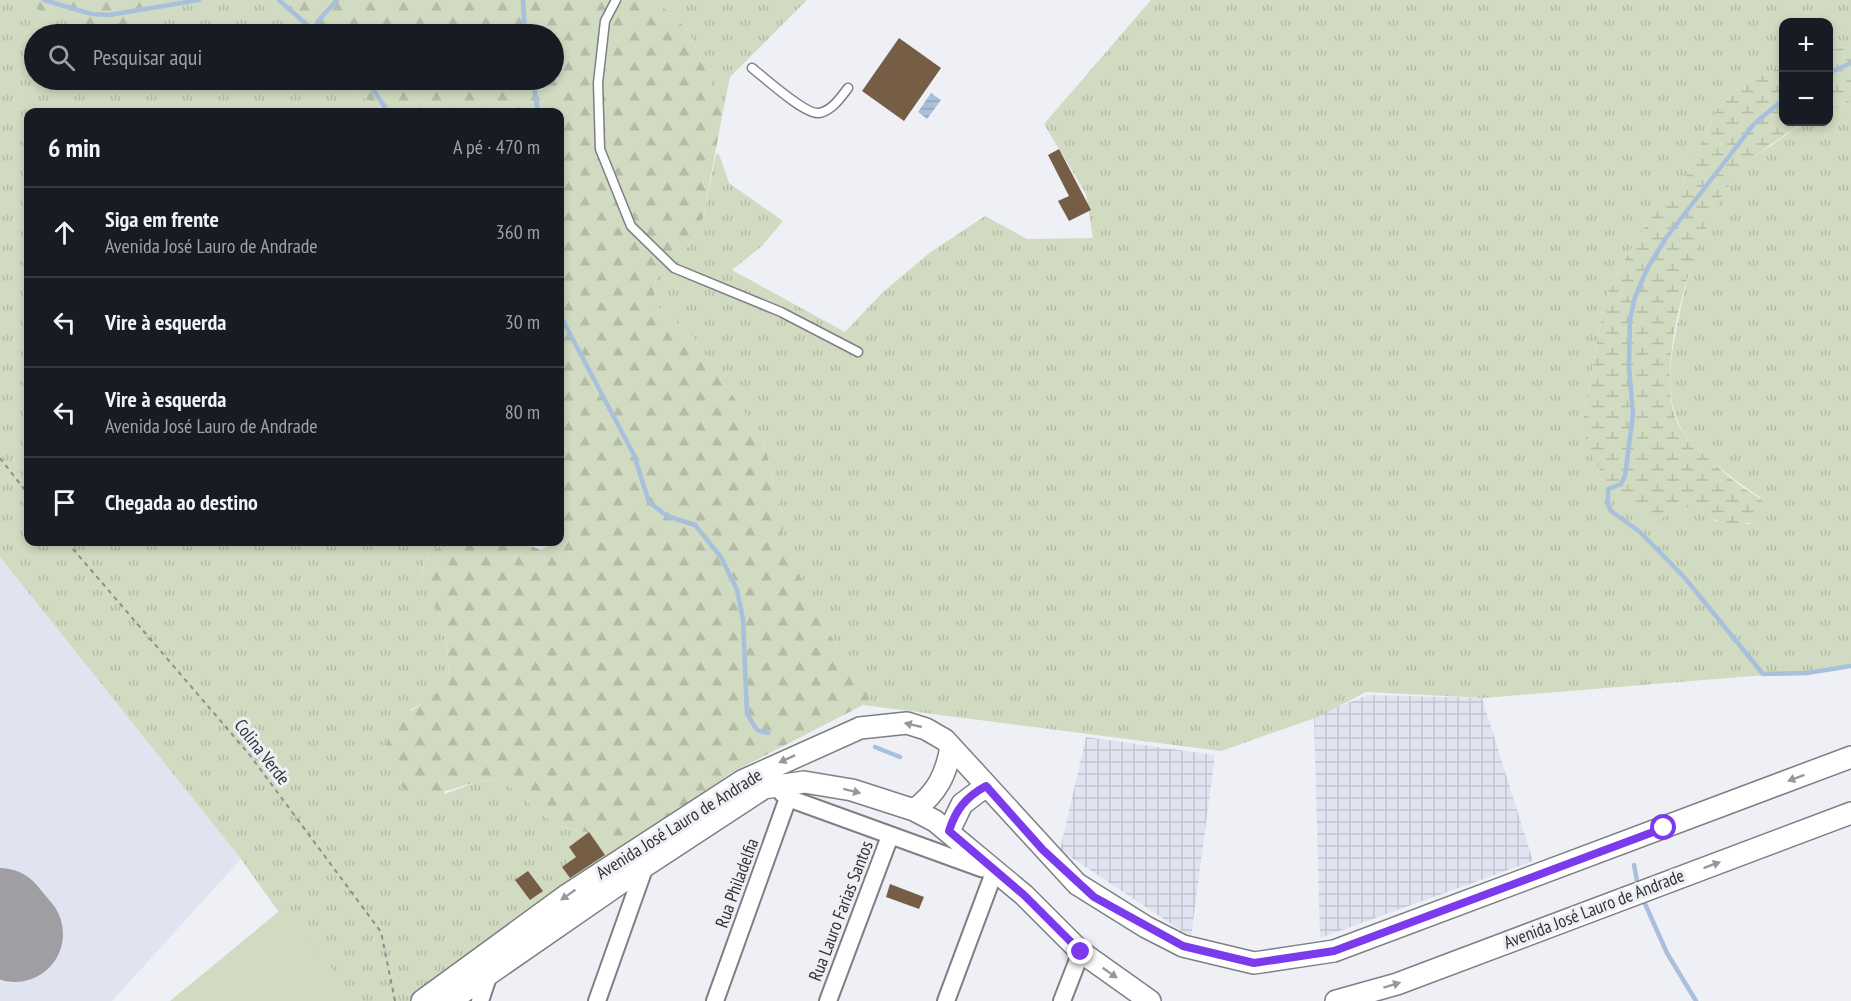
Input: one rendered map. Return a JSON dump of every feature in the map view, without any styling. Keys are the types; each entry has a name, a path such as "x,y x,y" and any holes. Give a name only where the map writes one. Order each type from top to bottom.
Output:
{"street":[{"name":"Avenida José Lauro de Andrade","path":"422,1001 567,895 742,781 840,734 860,728 907,723 926,729 951,747 1043,850 1094,897 1183,946 1254,963 1334,951 1851,757"},
{"path":"914,810 928,800 940,785 948,766 951,747"},
{"name":"Avenida José Lauro de Andrade","path":"450,1001 490,971 645,866 781,792 804,782 852,790 914,810 949,831 995,870 1081,952 1150,1001"},
{"path":"949,831 962,804 986,786"},
{"path":"781,792 890,836 981,868 995,870 946,1001"},
{"name":"Rua Philadelfia","path":"715,1001 781,792"},
{"name":"Avenida José Lauro de Andrade","path":"1336,1001 1397,984 1851,813"},
{"name":"Rua Lauro Farias Santos","path":"828,1001 890,836"},
{"path":"597,1001 645,866"},
{"path":"1062,1001 1081,952"},
{"path":"480,1001 490,971"}],"lane":[{"path":"616,0 605,21 598,83 600,149 631,226 674,268 781,312 858,352"},
{"path":"752,68 808,111 820,113 832,106 849,88"}],"path":[{"path":"0,458 24,489"},
{"name":"Colina Verde","path":"70,546 249,754 381,932 395,1001"}],"shaded area":[{"path":"0,557 241,859 112,1001 0,1001"},
{"path":"1368,695 1482,698 1533,861 1320,938 1314,716"},
{"path":"1086,737 1215,755 1191,937 1060,850"}],"green space":[{"path":"0,0 10,0 81,24 24,24 24,90 350,90 381,108 24,108 24,546 449,546 430,551 421,572 434,599 443,626 448,654 448,683 436,696 410,710 445,794 476,782 500,779 560,826 600,838 615,857 415,1001 356,1001 278,911 241,859 0,557"},
{"path":"10,0 160,0 152,24 82,24"},
{"path":"160,0 290,0 303,24 152,24"},
{"path":"290,0 655,0 688,30 723,111 703,218 694,240 656,278 653,303 693,337 764,442 779,505 787,521 780,535 824,626 871,696 863,705 731,773 615,857 600,838 560,826 500,779 480,781 438,793 415,794 405,789 395,779 387,764 386,756 387,741 392,729 448,683 448,654 443,626 421,573 430,551 449,546 530,546 541,550 547,546 564,546 564,108 381,108 350,90 564,90 564,24 303,24"},
{"path":"655,0 807,0 730,77 723,111 688,30"},
{"path":"1151,0 1851,0 1851,46 1833,49 1833,18 1779,18 1779,69 1743,83 1717,109 1680,190 1655,210 1618,271 1604,305 1582,426 1683,505 1716,521 1750,524 1760,497 1728,474 1692,443 1684,433 1674,411 1670,372 1673,346 1688,277 1702,233 1723,192 1737,174 1756,156 1801,126 1833,126 1833,111 1851,101 1851,668 1484,698 1366,692 1318,717 1221,751 863,705 871,696 824,626 779,534 787,521 779,505 764,442 693,337 653,303 656,278 694,240 703,218 716,154 719,154 729,183 783,221 762,246 732,270 845,332 882,293 928,254 985,216 1027,239 1093,238 1086,194 1044,124"},
{"path":"1851,46 1851,101 1833,111 1833,72 1833,49"},
{"path":"1779,69 1779,126 1797,126 1753,158 1739,172 1709,223 1683,295 1674,333 1670,369 1671,401 1679,426 1698,449 1741,486 1760,499 1769,509 1750,522 1739,524 1704,516 1683,505 1654,524 1609,486 1591,454 1582,426 1604,305 1618,271 1655,210 1680,190 1717,109 1743,83"},
{"path":"283,908 358,1001 170,1001"}],"water":[{"path":"931,93 941,100 927,119 918,112"}],"building":[{"path":"899,38 941,68 904,121 862,91"},
{"path":"1059,149 1091,210 1069,221 1058,201 1069,196 1048,155"},
{"path":"589,832 605,855 570,878 562,867 576,857 569,847"},
{"path":"528,871 543,891 530,900 515,880"},
{"path":"890,884 924,897 919,909 886,897"}],"waterway":[{"path":"44,0 92,14 109,15 199,0"},
{"path":"279,0 306,24"},
{"path":"317,24 337,0"},
{"path":"523,0 524,24"},
{"path":"1830,72 1851,63"},
{"path":"373,90 385,108"},
{"path":"535,90 537,108"},
{"path":"1779,103 1754,124 1666,238 1648,267 1635,297 1630,319 1629,367 1633,414 1625,476 1621,484 1608,489 1608,504 1611,511 1640,532 1684,577 1763,674 1807,673 1851,666"},
{"path":"564,323 634,455 649,502 667,516 695,525 721,557 737,590 743,619 747,714 757,730 768,733"},
{"path":"875,747 900,757"},
{"path":"1634,865 1638,886"},
{"path":"1642,897 1667,953 1696,1001"}],"runway":[{"path":"0,916 15,934"}],"route":[{"path":"1081,952 1024,895 949,831 954,816 973,794 986,786 1043,850 1077,884 1094,897 1183,946 1220,957 1254,963 1334,951 1664,828"}]}
